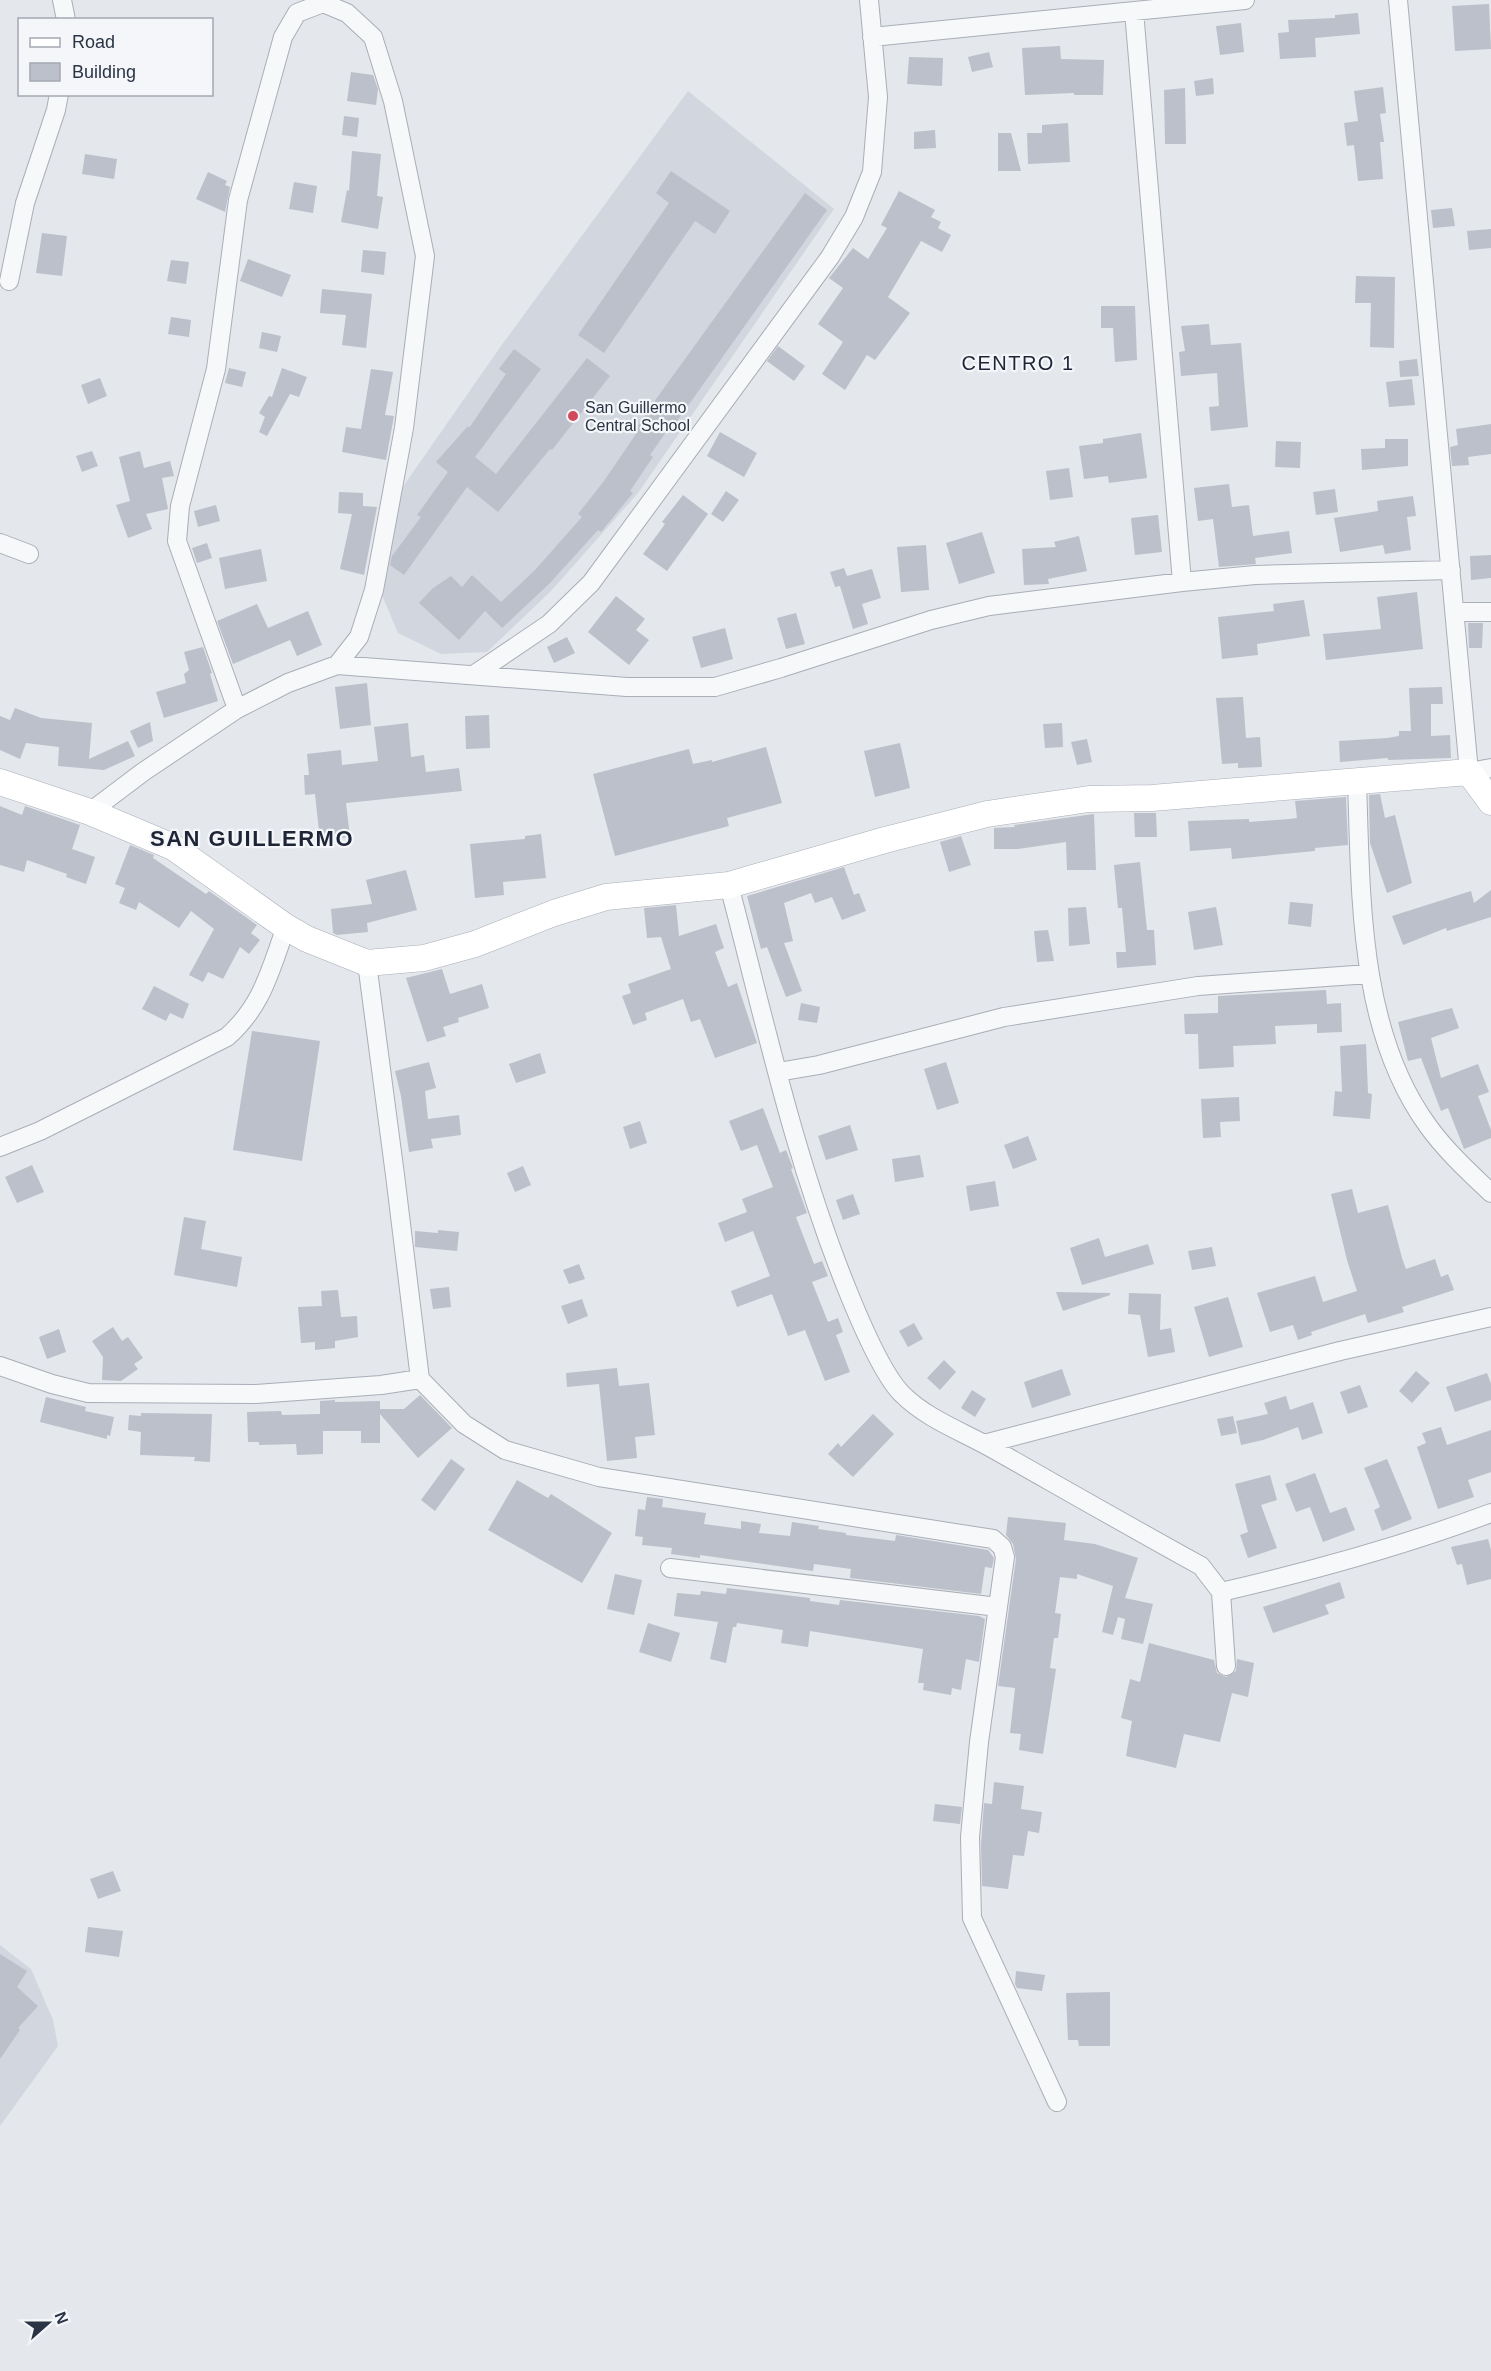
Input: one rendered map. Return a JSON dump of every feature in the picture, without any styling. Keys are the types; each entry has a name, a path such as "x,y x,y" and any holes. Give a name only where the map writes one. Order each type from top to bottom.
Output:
{"street":[{"path":"62,0 66,18"},
{"path":"475,674 549,624 591,583 830,257 854,218 872,172 878,97 869,0"},
{"path":"872,37 1245,0"},
{"path":"1398,0 1455,612 1480,770 1491,802"},
{"path":"237,709 177,541 180,506 216,369 238,200 283,37 297,13 323,3 347,13 374,37 393,101 425,256 404,428 374,590 359,637 337,665"},
{"path":"1134,11 1182,582"},
{"path":"9,281 25,203 59,96"},
{"path":"0,543 29,554"},
{"path":"90,812 143,772 237,709 288,683 337,665 627,687 715,687 931,620 989,606 1255,575 1451,570"},
{"path":"1455,612 1491,612"},
{"path":"0,782 90,812 173,848 286,927 307,939 367,963 424,958 475,944 606,897 729,885 885,840 987,814 1089,800 1152,798 1480,770"},
{"path":"1357,781 1361,889 1369,974 1390,1053 1406,1090 1428,1126 1457,1160 1491,1193"},
{"path":"729,885 802,1165 833,1254 861,1322 880,1360 901,1393 931,1417 984,1444 1201,1566 1221,1592 1227,1666"},
{"path":"0,1147 40,1131 227,1037 244,1022 259,999 286,927"},
{"path":"367,963 396,1174 420,1379 464,1424 505,1450 599,1478 993,1539 1002,1547 1005,1557 979,1742 970,1837 972,1918 1057,2102"},
{"path":"778,1072 819,1065 1004,1017 1198,986 1369,974"},
{"path":"984,1444 1340,1351 1491,1317"},
{"path":"0,1366 52,1384 88,1393 256,1394 381,1385 420,1379"},
{"path":"1221,1592 1282,1578 1440,1532 1491,1513"},
{"path":"670,1568 998,1607"}],"shaded area":[{"name":"San Guillermo Central School","path":"688,91 834,209 638,493 551,591 487,652 441,654 398,633 378,586 385,530 402,488 501,346"},
{"path":"0,1945 31,1969 53,2020 58,2046 0,2126"}],"building":[{"path":"1489,4 1491,49 1455,51 1452,6"},
{"path":"1358,13 1360,34 1315,38 1316,57 1280,59 1278,33 1289,32 1288,20 1335,18 1335,15"},
{"path":"1241,23 1244,52 1220,55 1216,26"},
{"path":"1060,46 1061,59 1104,60 1103,95 1074,95 1074,93 1025,95 1022,48"},
{"path":"989,52 993,67 972,72 968,57"},
{"path":"909,57 943,58 942,86 907,84"},
{"path":"351,72 373,75 378,89 376,105 347,101"},
{"path":"1213,78 1214,94 1196,96 1194,81"},
{"path":"1383,87 1386,113 1380,114 1384,142 1380,142 1383,179 1358,181 1354,145 1347,146 1344,123 1358,121 1354,91"},
{"path":"1185,88 1186,144 1165,144 1164,90"},
{"path":"344,116 359,118 357,137 342,135"},
{"path":"1068,123 1070,162 1028,164 1027,133 1042,133 1042,125"},
{"path":"935,130 936,148 914,149 914,132"},
{"path":"998,133 1011,133 1021,171 998,171"},
{"path":"352,151 381,154 377,196 383,197 378,229 341,222 347,190 349,191"},
{"path":"85,154 117,159 114,179 82,174"},
{"path":"671,171 730,211 715,234 695,221 604,353 578,335 669,203 656,193"},
{"path":"208,172 227,181 225,185 230,187 225,212 196,199"},
{"path":"294,182 317,186 313,213 289,209"},
{"path":"899,191 935,210 931,217 941,222 938,228 951,235 942,252 921,241 888,297 910,313 875,360 867,355 845,390 822,374 843,342 818,324 843,288 829,278 853,248 868,259 887,228 881,225"},
{"path":"805,193 827,210 675,424 673,422 650,455 653,457 630,491 633,493 601,532 598,530 550,583 502,628 485,611 459,640 419,603 433,588 451,576 462,587 472,575 501,602 535,570 582,517 578,514 638,431 636,429 651,406"},
{"path":"1452,208 1455,226 1433,228 1431,210"},
{"path":"1491,229 1491,248 1469,250 1467,231"},
{"path":"42,233 67,236 62,276 36,273"},
{"path":"363,250 386,252 384,275 361,272"},
{"path":"248,259 291,275 282,297 240,281"},
{"path":"171,260 189,262 186,284 167,281"},
{"path":"1356,276 1395,277 1394,348 1370,347 1371,303 1355,303"},
{"path":"322,289 372,294 366,348 342,345 346,315 320,313"},
{"path":"1101,306 1135,306 1137,360 1115,362 1113,328 1101,328"},
{"path":"171,317 191,320 189,337 168,334"},
{"path":"1209,324 1211,345 1241,343 1248,427 1211,431 1209,407 1219,406 1217,373 1181,376 1179,352 1185,351 1181,326"},
{"path":"262,332 281,336 277,352 259,348"},
{"path":"778,346 805,366 794,381 767,361"},
{"path":"514,349 541,369 475,457 496,474 587,358 610,376 552,450 550,449 498,512 467,487 404,575 390,565 392,556 421,517 417,515 448,472 436,462 468,426 469,428 506,374 499,369"},
{"path":"1417,359 1419,376 1400,377 1399,361"},
{"path":"229,368 246,372 242,387 225,383"},
{"path":"282,368 307,377 299,397 290,394 267,436 259,432 265,417 259,413 269,396 272,397"},
{"path":"371,369 393,372 385,415 394,416 386,460 342,452 346,427 361,429"},
{"path":"100,378 107,396 88,404 81,385"},
{"path":"1412,379 1415,405 1389,407 1386,382"},
{"path":"1491,424 1491,454 1468,457 1469,465 1452,466 1450,447 1458,445 1456,429"},
{"path":"720,432 757,453 744,477 707,456"},
{"path":"1141,433 1147,478 1109,483 1108,476 1084,479 1079,446 1103,443 1103,439"},
{"path":"1385,439 1408,439 1408,466 1362,470 1361,449 1385,448"},
{"path":"1276,441 1301,442 1300,468 1275,467"},
{"path":"92,451 98,466 82,472 76,456"},
{"path":"140,451 144,468 170,461 174,476 162,478 168,509 146,514 152,529 128,538 116,505 130,501 119,457"},
{"path":"1069,468 1073,497 1050,500 1046,471"},
{"path":"1229,484 1232,507 1249,505 1253,536 1289,531 1292,553 1255,558 1256,564 1219,567 1213,519 1198,521 1194,488"},
{"path":"1335,489 1338,512 1316,515 1313,492"},
{"path":"726,491 739,500 723,522 711,514"},
{"path":"339,492 363,493 363,506 377,507 364,575 340,569 352,514 338,513"},
{"path":"683,495 708,514 667,571 643,554 665,524 662,522"},
{"path":"1413,496 1416,516 1407,517 1411,550 1385,554 1383,545 1340,552 1334,518 1378,511 1377,501"},
{"path":"216,505 220,521 198,527 194,511"},
{"path":"1158,515 1162,552 1135,555 1131,518"},
{"path":"982,532 995,573 959,584 946,543"},
{"path":"1079,536 1087,571 1048,579 1049,584 1024,585 1022,549 1056,547 1054,542"},
{"path":"207,543 212,558 197,563 192,548"},
{"path":"926,545 929,590 901,592 897,547"},
{"path":"261,549 267,581 225,589 219,558"},
{"path":"1491,555 1491,578 1471,580 1470,556"},
{"path":"844,568 847,576 872,569 881,598 862,604 868,624 853,629 840,586 835,587 830,572"},
{"path":"1417,592 1423,649 1326,660 1323,634 1381,629 1377,597"},
{"path":"616,596 645,619 636,630 649,640 629,665 588,632"},
{"path":"1304,600 1310,636 1257,644 1258,655 1222,659 1218,617 1274,611 1273,604"},
{"path":"257,604 268,628 308,611 322,645 297,656 290,640 233,664 217,621"},
{"path":"796,613 805,644 786,649 777,618"},
{"path":"1468,623 1483,623 1482,648 1469,648"},
{"path":"725,628 733,659 701,668 692,637"},
{"path":"567,637 575,653 554,663 547,647"},
{"path":"203,647 218,701 164,718 156,692 186,683 184,674 189,670 184,652"},
{"path":"367,683 371,725 340,729 335,687"},
{"path":"1442,687 1443,704 1431,704 1431,736 1450,735 1451,758 1388,760 1388,758 1340,762 1339,741 1387,738 1399,736 1399,731 1411,731 1409,688"},
{"path":"1243,697 1246,738 1260,737 1262,767 1238,768 1238,763 1222,764 1216,698"},
{"path":"15,708 41,718 92,723 89,759 128,741 135,756 104,770 58,766 59,747 26,743 20,759 0,750 0,716 10,720"},
{"path":"489,715 490,748 466,749 465,716"},
{"path":"150,722 153,741 138,748 130,731"},
{"path":"408,723 411,757 424,755 426,772 459,768 462,791 346,803 350,837 320,840 315,794 305,795 304,775 309,775 307,754 341,750 342,765 378,761 374,727"},
{"path":"1062,723 1063,747 1045,748 1043,724"},
{"path":"1087,739 1092,762 1077,765 1071,742"},
{"path":"900,743 910,788 875,797 864,751"},
{"path":"766,747 782,803 727,818 729,826 615,856 593,774 689,749 693,764 712,760 712,762"},
{"path":"1380,794 1385,818 1395,815 1412,883 1387,893 1370,843 1369,795"},
{"path":"1346,797 1348,845 1315,848 1315,851 1232,859 1231,848 1190,851 1188,821 1249,819 1249,822 1297,818 1295,801"},
{"path":"0,806 22,815 25,806 80,825 72,849 95,857 86,884 66,877 67,874 27,860 24,872 0,865"},
{"path":"1134,813 1156,813 1157,837 1135,837"},
{"path":"1094,814 1096,870 1067,870 1066,842 1018,849 994,849 994,828 1015,827 1014,825"},
{"path":"541,834 546,878 503,882 504,895 475,898 470,844 525,839 525,836"},
{"path":"961,836 971,865 949,872 940,842"},
{"path":"130,845 154,855 153,858 206,894 209,891 257,925 251,933 260,940 249,954 240,947 223,979 208,972 203,982 189,975 214,929 191,911 179,928 139,902 136,910 119,903 125,888 115,884"},
{"path":"1140,862 1147,930 1154,930 1156,965 1117,968 1116,952 1126,952 1122,908 1118,908 1114,865"},
{"path":"844,867 854,895 859,893 866,911 842,920 832,897 815,903 811,893 784,903 793,941 784,943 802,991 786,997 767,947 761,949 747,896"},
{"path":"406,870 417,910 367,923 368,932 337,935 333,933 331,909 372,904 366,880"},
{"path":"1491,890 1491,917 1447,931 1446,928 1403,945 1392,916 1471,891 1474,903"},
{"path":"1290,902 1313,904 1311,927 1288,924"},
{"path":"676,905 679,936 716,924 724,948 715,952 728,987 737,983 757,1043 715,1058 700,1019 691,1022 683,999 645,1013 647,1020 633,1025 622,996 631,993 628,984 671,969 661,937 647,938 644,908"},
{"path":"1086,907 1090,944 1069,946 1068,908"},
{"path":"1216,907 1223,945 1194,950 1188,912"},
{"path":"1048,930 1054,961 1037,962 1034,931"},
{"path":"442,969 450,994 482,984 489,1008 458,1018 459,1022 443,1027 446,1036 427,1042 406,978"},
{"path":"154,986 189,1004 183,1019 170,1013 166,1021 142,1009"},
{"path":"1326,990 1327,1004 1341,1003 1342,1032 1317,1033 1317,1024 1275,1026 1276,1044 1233,1046 1234,1067 1199,1069 1198,1034 1185,1034 1184,1014 1218,1013 1218,996"},
{"path":"801,1003 820,1007 817,1023 798,1020"},
{"path":"1452,1008 1459,1028 1431,1038 1441,1078 1478,1064 1489,1092 1478,1096 1491,1130 1491,1138 1464,1149 1448,1108 1441,1111 1421,1058 1408,1061 1398,1022"},
{"path":"252,1031 320,1041 302,1161 233,1150"},
{"path":"1366,1044 1368,1093 1372,1094 1370,1119 1333,1116 1335,1091 1342,1092 1340,1046"},
{"path":"540,1053 546,1073 516,1083 509,1064"},
{"path":"429,1062 436,1088 425,1091 428,1119 459,1115 461,1135 431,1139 433,1148 409,1152 395,1071"},
{"path":"946,1062 959,1103 937,1110 924,1069"},
{"path":"1239,1097 1240,1121 1220,1122 1221,1137 1203,1138 1201,1099"},
{"path":"763,1108 780,1153 786,1150 793,1168 791,1169 807,1213 796,1217 814,1264 822,1261 828,1276 812,1282 828,1322 838,1318 843,1332 836,1335 850,1372 825,1381 805,1330 788,1336 772,1294 737,1307 731,1291 770,1276 753,1231 725,1242 718,1223 747,1212 742,1199 773,1187 757,1145 741,1151 729,1121"},
{"path":"640,1121 647,1143 630,1149 623,1127"},
{"path":"850,1125 858,1150 826,1160 818,1136"},
{"path":"1028,1136 1037,1160 1013,1169 1004,1145"},
{"path":"920,1155 924,1177 895,1182 892,1159"},
{"path":"32,1165 44,1192 17,1203 5,1177"},
{"path":"523,1166 531,1185 515,1192 507,1173"},
{"path":"995,1181 999,1206 970,1211 966,1186"},
{"path":"1352,1189 1358,1213 1388,1205 1406,1269 1435,1259 1441,1277 1448,1274 1454,1290 1402,1307 1404,1312 1368,1323 1365,1314 1311,1332 1312,1335 1298,1340 1293,1325 1270,1332 1257,1293 1315,1276 1323,1302 1357,1291 1331,1194"},
{"path":"853,1194 860,1214 843,1220 836,1200"},
{"path":"184,1217 206,1221 201,1249 242,1257 237,1287 174,1275"},
{"path":"438,1230 459,1232 457,1251 415,1247 415,1231 438,1233"},
{"path":"1099,1238 1105,1257 1148,1244 1154,1264 1082,1285 1070,1248"},
{"path":"1212,1247 1216,1266 1192,1270 1188,1251"},
{"path":"579,1264 585,1279 569,1284 563,1270"},
{"path":"449,1287 451,1307 433,1309 430,1289"},
{"path":"338,1290 341,1317 357,1316 358,1337 335,1341 335,1348 315,1350 315,1342 301,1343 298,1307 322,1306 321,1291"},
{"path":"1056,1292 1110,1293 1110,1295 1063,1311"},
{"path":"1129,1293 1161,1294 1160,1330 1171,1328 1175,1352 1148,1357 1140,1315 1128,1314"},
{"path":"1228,1297 1243,1347 1209,1357 1194,1307"},
{"path":"582,1299 588,1316 568,1324 561,1306"},
{"path":"914,1323 923,1339 908,1347 899,1331"},
{"path":"113,1327 122,1341 128,1337 143,1358 134,1364 138,1369 121,1381 102,1380 103,1357 92,1341"},
{"path":"59,1329 66,1352 47,1359 39,1337"},
{"path":"944,1360 956,1372 940,1390 927,1378"},
{"path":"617,1368 619,1386 649,1383 655,1435 635,1437 637,1458 607,1461 599,1384 567,1387 566,1373"},
{"path":"1062,1369 1071,1395 1032,1408 1024,1382"},
{"path":"1416,1371 1430,1383 1412,1403 1399,1391"},
{"path":"1487,1373 1491,1384 1491,1400 1455,1412 1446,1387"},
{"path":"1360,1385 1368,1407 1348,1414 1340,1392"},
{"path":"972,1390 986,1399 975,1417 961,1408"},
{"path":"420,1395 452,1428 418,1458 380,1414 380,1443 361,1443 361,1431 323,1431 323,1454 297,1455 296,1444 259,1445 259,1442 248,1442 247,1412 281,1411 282,1415 320,1414 320,1401 335,1400 335,1402 380,1401 380,1409 404,1409"},
{"path":"1286,1396 1290,1410 1313,1402 1323,1433 1302,1440 1298,1427 1263,1440 1241,1445 1236,1421 1268,1414 1264,1403"},
{"path":"46,1397 86,1407 85,1411 114,1417 110,1436 107,1435 107,1439 40,1422"},
{"path":"141,1413 212,1414 210,1462 194,1461 195,1457 140,1455 141,1432 128,1430 129,1415 141,1416"},
{"path":"873,1414 894,1434 853,1477 828,1454 838,1443 841,1447"},
{"path":"1233,1416 1237,1433 1221,1436 1217,1419"},
{"path":"1441,1427 1447,1445 1491,1430 1491,1472 1468,1480 1474,1497 1438,1509 1417,1447 1426,1443 1422,1433"},
{"path":"451,1459 465,1469 435,1511 421,1500"},
{"path":"1387,1459 1412,1519 1382,1531 1374,1510 1380,1507 1364,1468"},
{"path":"1315,1473 1330,1513 1346,1507 1355,1530 1323,1542 1310,1507 1296,1512 1285,1484"},
{"path":"1270,1475 1277,1500 1261,1505 1277,1548 1248,1558 1240,1535 1248,1532 1235,1484"},
{"path":"517,1480 548,1498 551,1494 612,1533 582,1583 488,1530"},
{"path":"647,1497 663,1499 662,1507 706,1513 704,1524 741,1529 741,1521 761,1524 759,1533 790,1536 792,1522 819,1526 818,1529 846,1533 846,1535 895,1541 896,1535 988,1550 994,1558 992,1568 985,1567 981,1594 850,1578 851,1569 814,1564 813,1571 700,1555 700,1558 671,1554 672,1548 642,1545 643,1537 635,1536 638,1509 645,1510"},
{"path":"1008,1517 1066,1523 1064,1540 1095,1544 1138,1558 1125,1598 1153,1604 1143,1644 1121,1639 1125,1619 1118,1617 1113,1635 1102,1632 1113,1586 1077,1574 1077,1579 1060,1577 1055,1613 1061,1614 1058,1638 1054,1638 1050,1668 1056,1669 1043,1754 1019,1750 1021,1734 1010,1733 1015,1688 998,1686 1016,1559 1013,1544 1006,1535"},
{"path":"1488,1539 1491,1550 1491,1579 1467,1585 1462,1564 1457,1565 1451,1547"},
{"path":"615,1574 642,1580 634,1615 607,1609"},
{"path":"1340,1582 1345,1598 1325,1605 1329,1614 1273,1633 1263,1607"},
{"path":"727,1588 810,1598 810,1601 839,1605 840,1600 979,1616 985,1619 979,1662 966,1659 961,1690 952,1688 951,1695 923,1690 924,1683 918,1683 923,1649 810,1631 808,1647 781,1643 783,1630 737,1623 736,1627 733,1627 726,1663 710,1659 718,1622 674,1616 677,1593 700,1595 701,1591 726,1594"},
{"path":"648,1623 680,1633 671,1662 639,1652"},
{"path":"1149,1643 1214,1660 1217,1673 1226,1677 1236,1671 1237,1659 1254,1663 1248,1697 1232,1693 1220,1742 1184,1734 1176,1768 1126,1756 1132,1721 1121,1718 1130,1679 1140,1682"},
{"path":"994,1782 1024,1786 1021,1809 1042,1812 1039,1833 1028,1831 1024,1856 1013,1855 1008,1889 982,1886 981,1844 984,1803 992,1804"},
{"path":"935,1804 962,1807 960,1824 933,1821"},
{"path":"113,1871 121,1891 98,1899 90,1879"},
{"path":"88,1927 123,1931 119,1957 85,1952"},
{"path":"0,1954 27,1971 17,1987 38,2006 18,2028 20,2030 0,2059"},
{"path":"1016,1971 1045,1975 1042,1991 1017,1988"},
{"path":"1110,1992 1110,2046 1079,2046 1078,2040 1068,2040 1066,1993"}],"place":[{"name":"San Guillermo Central School","path":"573,416"}],"district":[{"name":"CENTRO 1","path":"1018,363"},
{"name":"SAN GUILLERMO","path":"252,838"}]}
